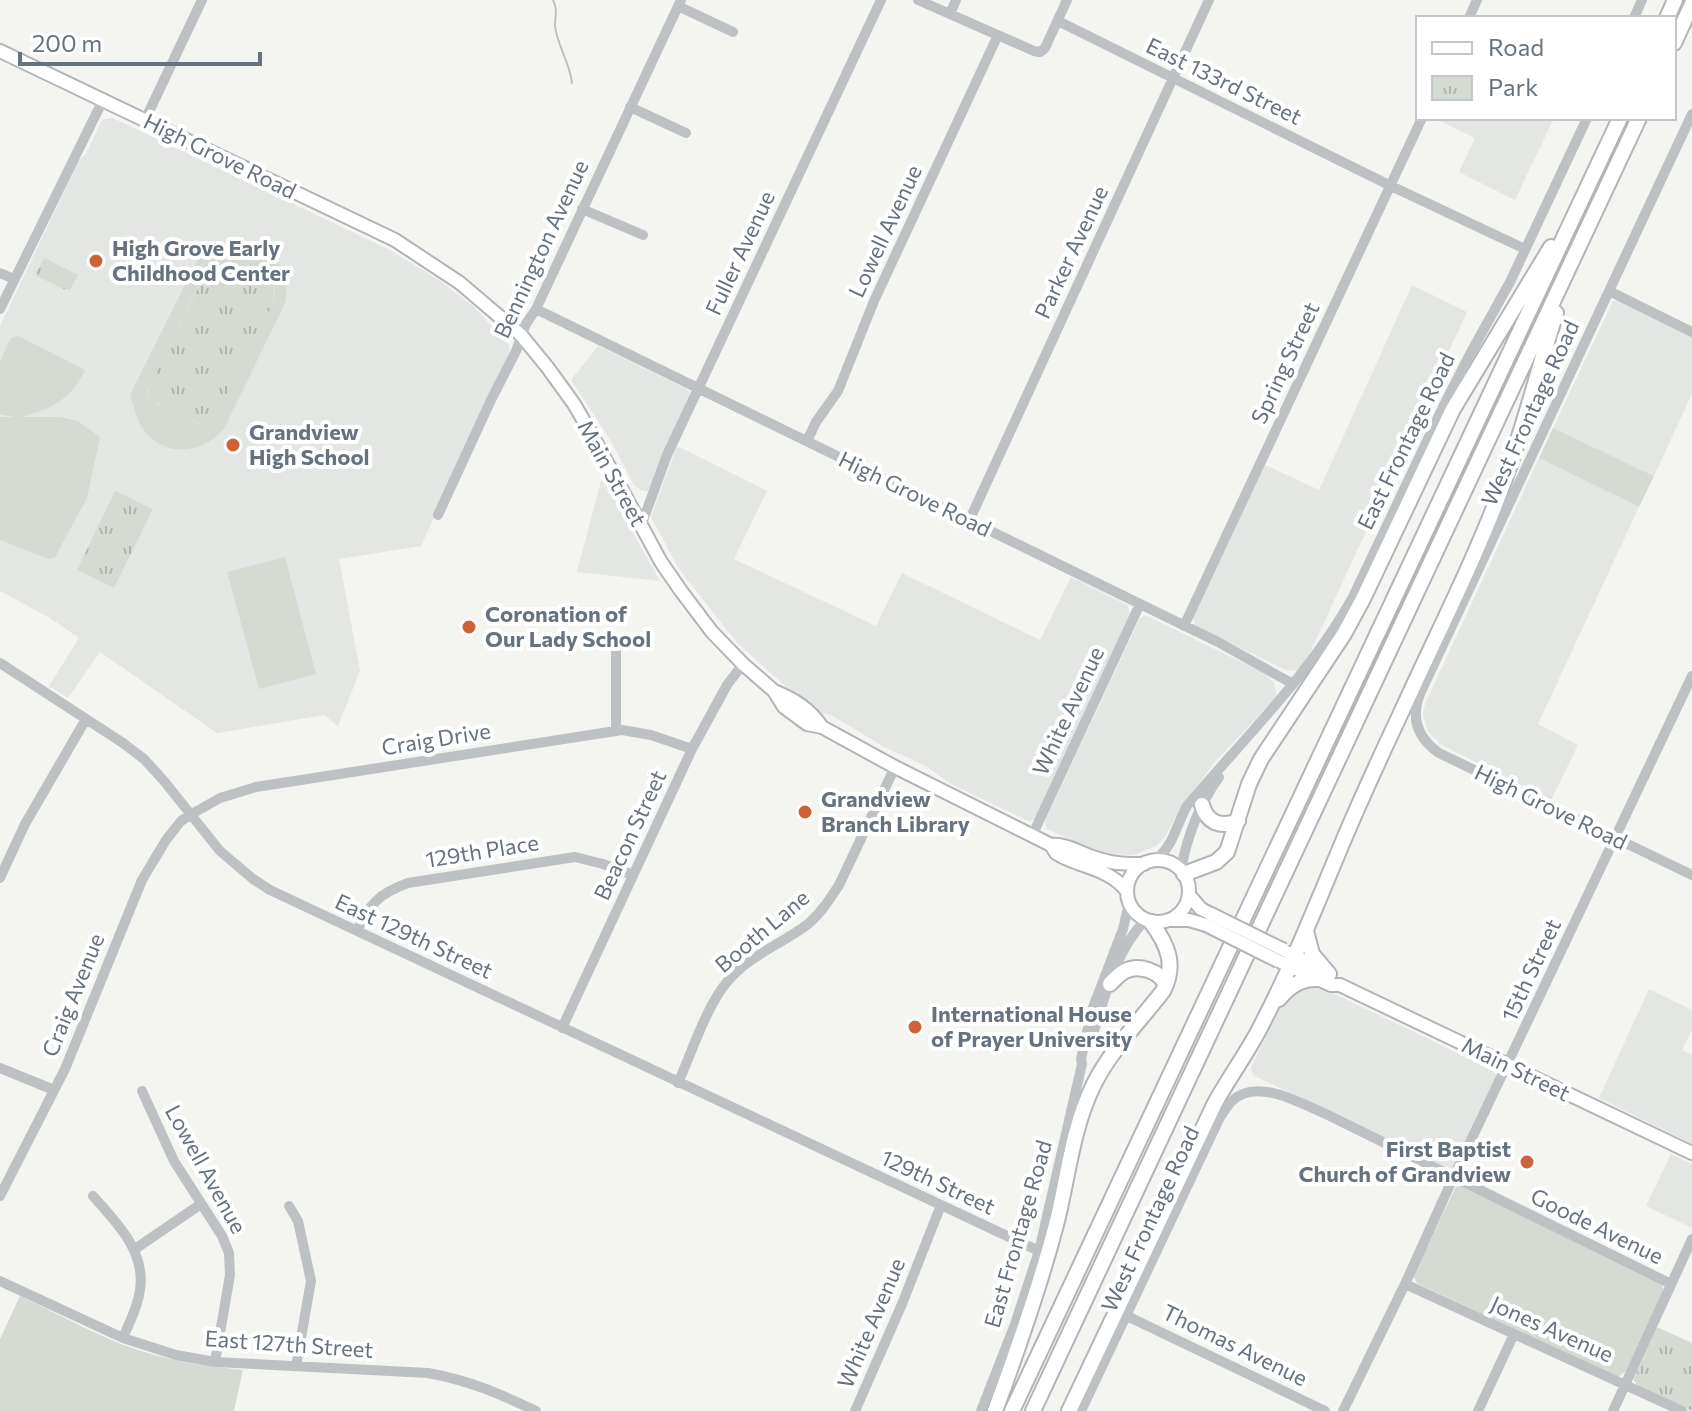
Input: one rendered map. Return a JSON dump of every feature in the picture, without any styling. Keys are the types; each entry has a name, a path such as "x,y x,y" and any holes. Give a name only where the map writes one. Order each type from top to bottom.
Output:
{"highway":[{"path":"1676,39 1692,4"},
{"path":"1012,1411 1619,120"},
{"path":"1033,1411 1638,120"},
{"path":"1183,872 1205,868 1222,858 1231,845 1249,784 1261,759 1354,617 1464,389 1550,248 1570,226"},
{"path":"1069,1411 1214,1105 1263,1024 1287,958 1306,931 1349,827 1452,604 1522,434 1535,378 1574,256"},
{"path":"1202,805 1213,822 1225,824 1238,821"},
{"path":"995,1411 1041,1280 1085,1103 1106,1063 1166,985 1170,957 1149,921"},
{"path":"1306,931 1312,954 1329,979"},
{"path":"1110,984 1121,973 1134,968 1157,973 1166,985"},
{"path":"1272,1004 1296,983 1307,979 1329,979"}],"main road":[{"name":"High Grove Road","path":"0,51 395,240 437,267"},
{"name":"Main Street","path":"437,267 521,335 548,368 574,404 661,562 681,591 708,627 774,691 784,707 807,724 822,727 1051,845 1060,844 1106,861 1127,864 1150,862"},
{"name":"Main Street","path":"1051,845 1063,857 1110,874 1119,881 1128,897"},
{"path":"1150,862 1169,863 1183,872 1189,895 1183,910 1172,920 1158,922 1138,915 1128,897 1131,874 1150,862"},
{"name":"Main Street","path":"1189,895 1209,920"},
{"name":"Main Street","path":"1172,920 1209,920 1692,1153"}],"street":[{"path":"145,120 202,0"},
{"name":"Fuller Avenue","path":"641,526 667,455 881,0"},
{"path":"918,0 1040,52 1045,48 1067,0"},
{"path":"950,14 956,0"},
{"name":"Parker Avenue","path":"969,521 1209,0"},
{"path":"679,3 733,32"},
{"name":"Bennington Avenue","path":"438,515 679,3"},
{"name":"East 133rd Street","path":"1058,21 1525,249"},
{"name":"Lowell Avenue","path":"807,441 838,391 874,301 998,35"},
{"path":"0,309 103,100"},
{"path":"630,107 686,133"},
{"name":"West Frontage Road","path":"1418,731 1415,717 1420,694 1692,114"},
{"name":"Spring Street","path":"1184,626 1421,120"},
{"name":"East Frontage Road","path":"1150,862 1170,846 1187,806 1320,651 1353,597 1445,403 1510,282 1586,120"},
{"path":"582,209 643,235"},
{"path":"0,273 14,279"},
{"path":"1609,291 1692,332"},
{"name":"High Grove Road","path":"536,309 1140,604 1293,684"},
{"name":"White Avenue","path":"1032,836 1140,604"},
{"path":"616,647 616,731"},
{"name":"East 129th Street","path":"0,663 144,759 220,851 270,890 864,1169"},
{"name":"Beacon Street","path":"562,1028 692,749 727,685 743,664"},
{"name":"15th Street","path":"1343,1411 1692,676"},
{"path":"0,878 25,824 86,719"},
{"name":"Craig Drive","path":"190,815 220,798 256,787 622,730 651,735 692,749"},
{"name":"High Grove Road","path":"1418,731 1439,753 1692,875"},
{"name":"East Frontage Road","path":"1183,872 1189,836 1202,805 1227,761"},
{"name":"Booth Lane","path":"678,1083 727,982 746,964 806,925 830,900 895,767"},
{"name":"Craig Avenue","path":"0,1196 65,1069 142,880 166,840 190,815"},
{"name":"129th Place","path":"357,931 365,913 377,899 391,889 408,883 575,857 633,875"},
{"name":"East Frontage Road","path":"981,1411 1039,1251 1092,1010 1123,929 1128,897"},
{"name":"East Frontage Road","path":"1082,1064 1110,984 1130,940 1149,921"},
{"path":"0,1068 54,1090"},
{"name":"Lowell Avenue","path":"142,1091 174,1161 222,1236 229,1253 230,1275 215,1362"},
{"name":"West Frontage Road","path":"1081,1411 1220,1117 1234,1099 1256,1091 1277,1093 1289,1099"},
{"name":"Goode Avenue","path":"1289,1099 1330,1116 1671,1284"},
{"name":"129th Street","path":"864,1169 1039,1251"},
{"path":"93,1196 135,1249 140,1265 140,1292 123,1338"},
{"path":"135,1249 201,1204"},
{"name":"White Avenue","path":"855,1411 941,1205"},
{"path":"289,1206 298,1221 311,1281 296,1366"},
{"path":"1613,1411 1692,1239"},
{"name":"East 127th Street","path":"0,1281 123,1338 176,1355 215,1362 428,1373 488,1388 536,1411"},
{"name":"Jones Avenue","path":"1405,1284 1682,1411"},
{"name":"Thomas Avenue","path":"1127,1316 1325,1411"},
{"path":"1478,1411 1514,1334"}],"shaded area":[{"name":"Grandview High School","path":"113,118 390,250 436,278 474,307 510,346 421,546 339,559 360,671 338,726 324,715 217,733 100,652 68,698 49,686 79,638 0,591 0,326 79,160 86,154 101,122"},
{"path":"1438,120 1553,120 1515,200 1459,172 1475,138"},
{"path":"1412,285 1467,312 1303,668 1286,670 1196,627 1193,619 1265,465 1319,490"},
{"path":"1613,301 1692,337 1692,394 1654,476 1553,428"},
{"path":"598,346 690,393 648,491 634,485 608,436 571,380"},
{"path":"677,446 767,491 734,559 876,626 902,573 1040,640 1071,577 1127,605 1131,615 1036,819 1026,820 949,783 926,766 886,748 831,715 821,713 737,643 679,569 651,517"},
{"path":"1539,458 1639,507 1538,724 1578,745 1551,800 1440,744 1428,731 1423,716 1425,704"},
{"path":"602,477 660,581 577,572"},
{"path":"1145,615 1262,672 1274,683 1276,694 1215,762 1156,846 1134,855 1107,854 1047,829 1045,821 1139,620"},
{"path":"1313,985 1496,1074 1496,1080 1450,1172 1253,1075 1251,1068 1282,1003 1292,990"},
{"path":"1649,989 1692,1010 1692,1030 1682,1050 1692,1055 1692,1144 1599,1098"},
{"path":"1671,1154 1692,1164 1692,1228 1646,1206"}],"green space":[{"path":"240,241 271,254 286,280 285,303 225,427 207,443 196,447 185,450 163,446 144,430 130,395 203,249","holes":["229,255 248,255 275,290 274,300 216,419 205,431 178,412 146,403 148,389 204,274"]},
{"path":"234,254 253,258 267,269 274,295 272,305 216,419 205,431 198,428 199,423 157,403 154,406 146,403 150,384 208,268 223,257"},
{"path":"44,258 78,275 70,290 36,276"},
{"path":"18,336 85,370 73,389 58,402 20,417 59,417 78,421 100,437 87,498 55,557 48,559 0,540 0,417 14,417 0,414 0,361 11,338"},
{"path":"1553,428 1654,476 1639,507 1539,458"},
{"path":"115,491 153,509 114,588 77,570"},
{"path":"285,557 316,674 259,689 227,572"},
{"path":"1461,1186 1662,1285 1664,1291 1626,1371 1618,1377 1418,1284 1413,1276 1456,1187"},
{"path":"20,1296 96,1333 150,1354 243,1370 234,1411 0,1411 0,1339"},
{"path":"1657,1327 1692,1343 1692,1411 1638,1386 1634,1381"}],"waterway":[{"path":"553,0 556,33 572,83"}],"place":[{"name":"High Grove Early Childhood Center","path":"96,261"},
{"name":"Grandview High School","path":"233,445"},
{"name":"Coronation of Our Lady School","path":"469,627"},
{"name":"Grandview Branch Library","path":"805,812"},
{"name":"International House of Prayer University","path":"915,1027"},
{"name":"First Baptist Church of Grandview","path":"1527,1162"}]}
